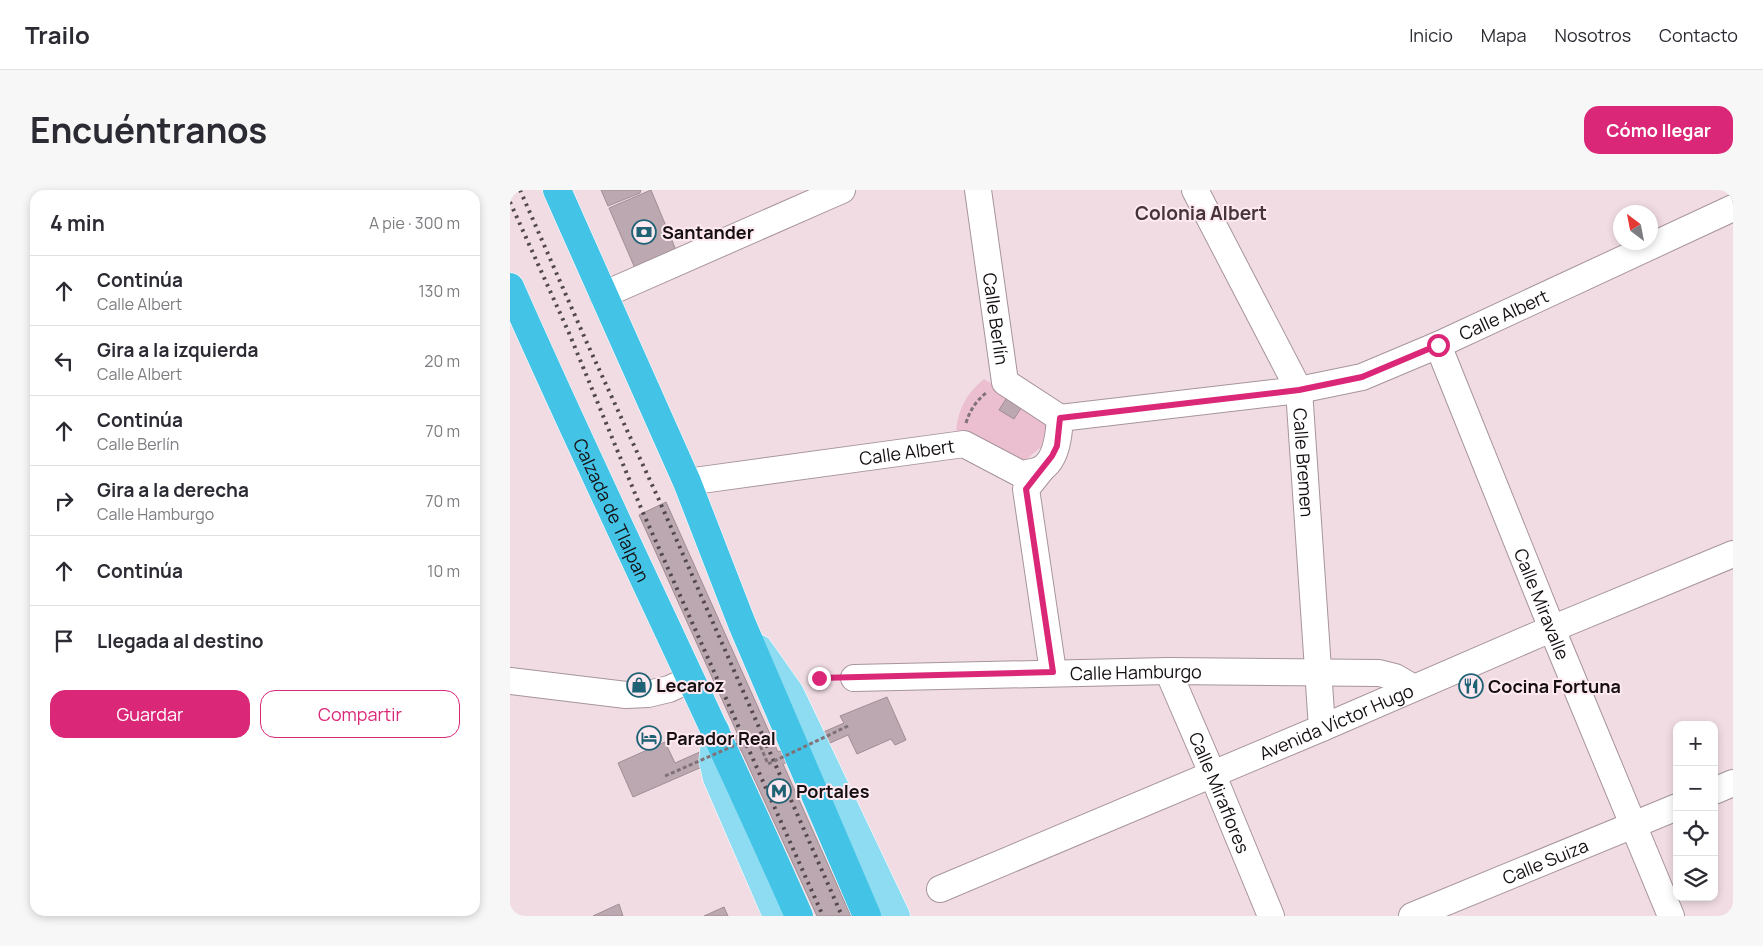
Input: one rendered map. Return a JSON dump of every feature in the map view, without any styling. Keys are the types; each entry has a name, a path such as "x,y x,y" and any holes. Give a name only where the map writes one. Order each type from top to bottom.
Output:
{"highway":[{"path":"561,192 603,295 687,482 742,624 867,916"},
{"name":"Calzada de Tlalpan","path":"510,287 567,416 716,732 799,916"}],"main road":[{"path":"742,624 790,693 896,916"},
{"path":"716,732 713,761 717,778 777,916"}],"street":[{"path":"603,295 842,190"},
{"name":"Calle Berlín","path":"978,190 1005,382 1060,418"},
{"name":"Calle Bremen","path":"1195,190 1299,390 1322,728"},
{"name":"Calle Albert","path":"1060,418 1299,390 1362,377 1438,345 1733,208"},
{"name":"Calle Miravalle","path":"1438,345 1552,629 1672,916"},
{"path":"1053,672 1026,489 1052,456 1057,446 1060,418"},
{"name":"Calle Albert","path":"687,482 964,444 1021,474 1042,469"},
{"name":"Avenida Víctor Hugo","path":"940,889 1733,554"},
{"name":"Calle Miraflores","path":"1168,671 1271,916"},
{"name":"Calle Hamburgo","path":"854,678 1053,672 1379,673 1395,678 1414,688"},
{"path":"510,681 626,695 648,694 691,679"},
{"path":"1718,789 1733,783"},
{"name":"Calle Suiza","path":"1412,916 1673,809"}],"path":[{"path":"964,444 967,418 976,401 986,392 1005,382"},
{"path":"790,693 819,678 854,678"},
{"path":"665,776 756,736 768,764 848,726"}],"shaded area":[{"path":"984,379 1048,420 1041,447 1021,464 956,430 959,414 968,395"}],"building":[{"path":"601,190 641,190 640,193 608,206"},
{"name":"Santander","path":"651,190 678,255 637,273 609,208"},
{"path":"1006,399 1021,408 1014,419 999,410"},
{"name":"Portales","path":"666,502 778,752 844,723 840,716 887,697 906,740 895,745 891,739 857,754 848,735 783,764 851,916 817,916 741,750 633,797 618,763 665,742 675,763 738,735 639,515"},
{"path":"619,904 623,916 593,916"},
{"path":"724,907 728,916 704,916"}],"railway":[{"path":"520,190 842,916"},
{"path":"510,202 569,333 641,508 823,916"}],"place":[{"name":"Santander","path":"644,232"},
{"name":"Lecaroz","path":"639,685"},
{"name":"Cocina Fortuna","path":"1471,686"},
{"name":"Parador Real","path":"649,738"},
{"name":"Portales","path":"779,791"}],"district":[{"name":"Colonia Albert","path":"1201,213"}],"route":[{"path":"819,678 1053,672 1026,489 1052,456 1057,446 1060,418 1299,390 1362,377 1438,345"}]}
